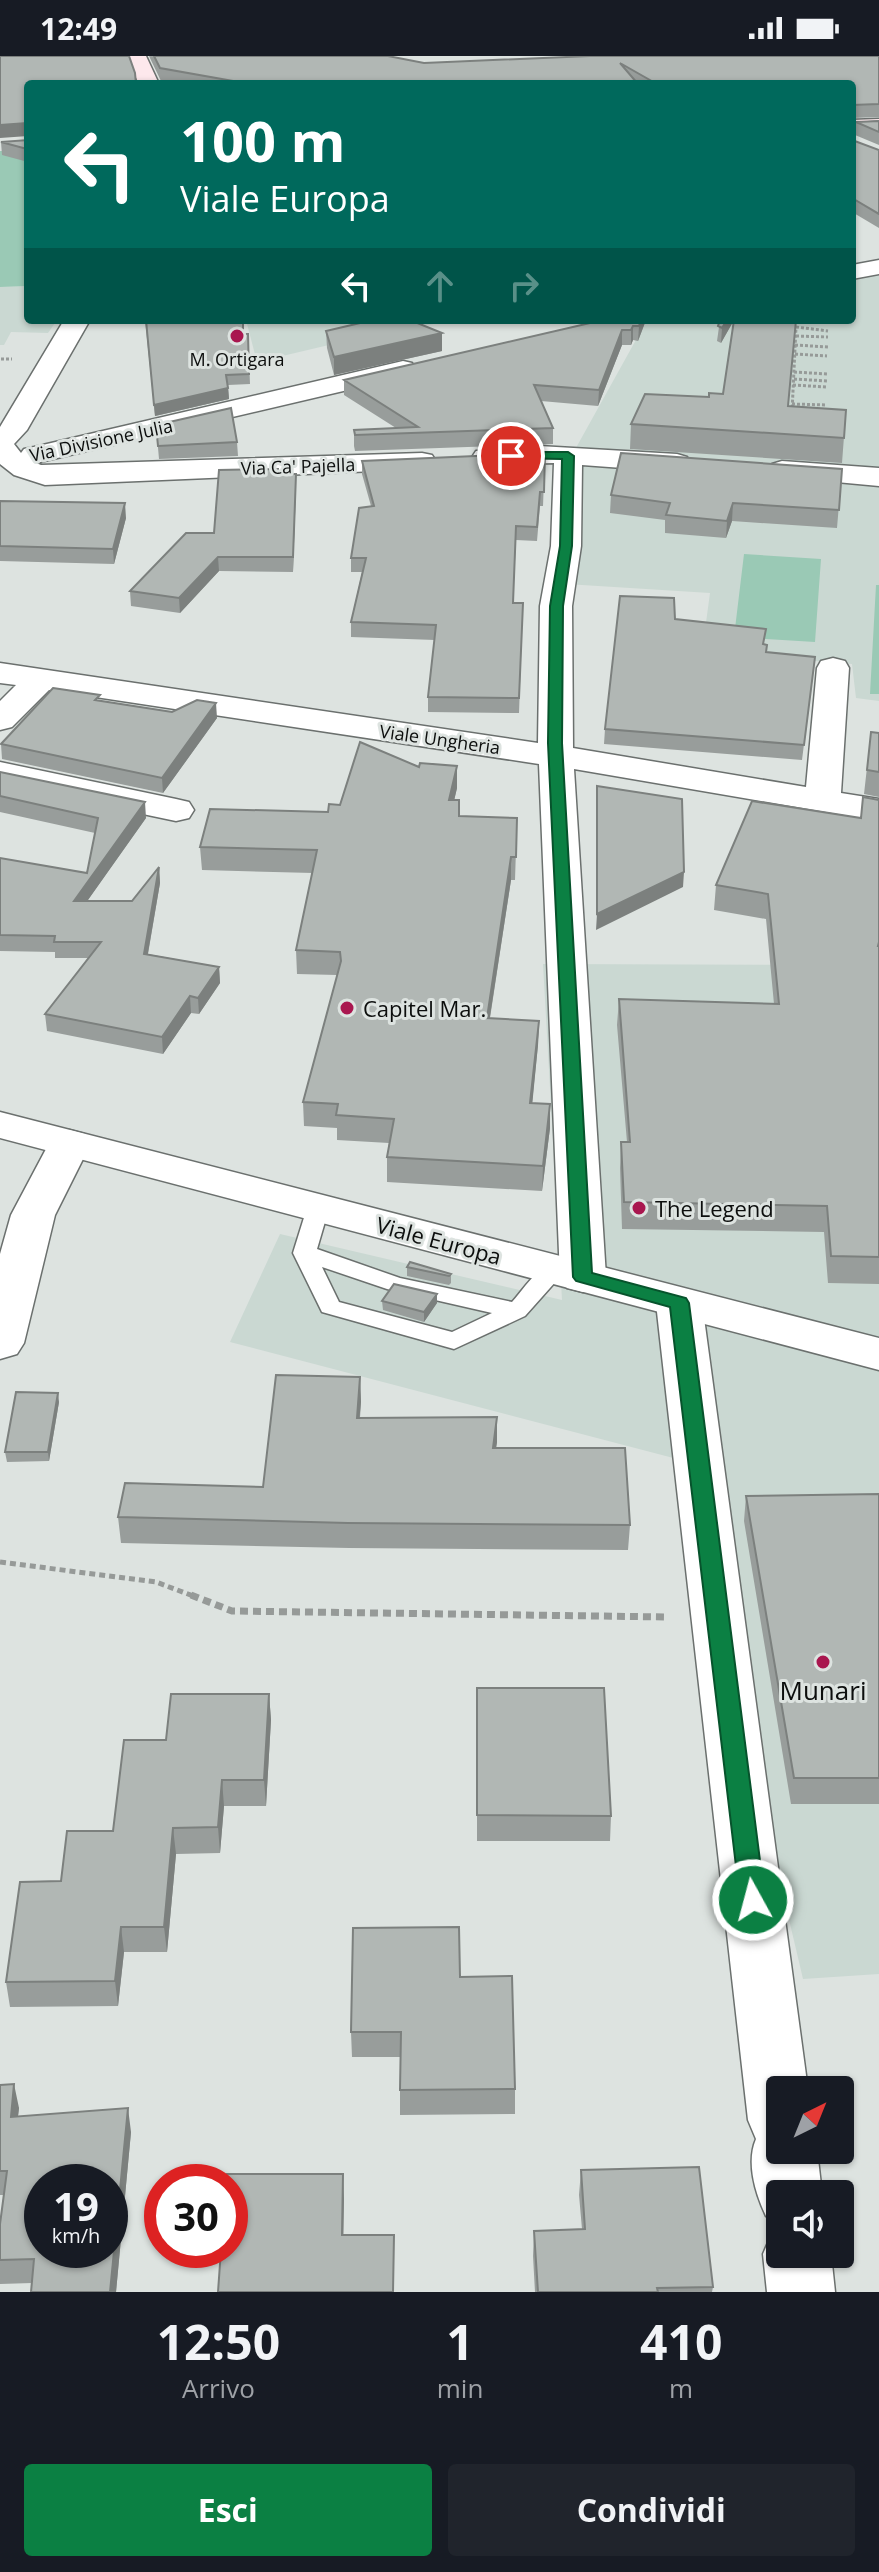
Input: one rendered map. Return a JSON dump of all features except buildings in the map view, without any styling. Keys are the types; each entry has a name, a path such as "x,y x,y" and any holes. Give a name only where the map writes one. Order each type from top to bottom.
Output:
{"main road":[{"path":"136,56 147,80"},
{"path":"856,126 879,125"}],"street":[{"path":"856,271 879,267"},
{"path":"4,447 75,324"},
{"name":"Via Divisione Julia","path":"4,447 85,445 421,365"},
{"name":"Via Ca' Pajella","path":"4,447 21,468 45,476 539,454 710,465"},
{"path":"568,456 566,546 556,606 556,756 565,924 568,1273"},
{"path":"751,468 879,477"},
{"path":"823,801 833,668"},
{"name":"Viale Ungheria","path":"0,673 556,756 879,810"},
{"path":"0,720 41,680"},
{"path":"0,773 176,810"},
{"name":"Viale Europa","path":"0,1125 879,1354"},
{"path":"0,1343 33,1215 69,1143"},
{"path":"679,1303 775,2076"},
{"path":"798,2268 801,2292"}],"lane":[{"path":"318,1208 304,1253 330,1307 454,1341 517,1311 568,1273"},
{"path":"304,1253 395,1284 517,1311"}],"path":[{"path":"781,324 828,331"},
{"path":"791,415 796,327"},
{"path":"796,336 828,337"},
{"path":"795,345 828,347"},
{"path":"795,354 827,356"},
{"path":"794,372 828,374"},
{"path":"793,385 828,384 794,379"},
{"path":"792,404 827,405"},
{"path":"0,1562 156,1582 232,1611 718,1617"}],"shaded area":[{"path":"879,275 879,701 856,698 852,664 702,652 710,593 550,583 572,455 645,324 856,324 856,279"},
{"path":"24,286 24,324 54,324 48,333 11,332 4,345 0,345 0,287"},
{"path":"247,324 434,324 405,327 257,362"},
{"path":"543,964 879,965 879,1974 803,1979 681,1460 230,1342 280,1234 562,1300"}],"green space":[{"path":"0,151 24,151 24,286 0,287"},
{"path":"744,554 821,559 815,642 734,637"},
{"path":"876,585 879,585 879,694 870,694"}],"place":[{"name":"M. Ortigara","path":"237,336"},
{"name":"Capitel Mar.","path":"347,1008"},
{"name":"The Legend","path":"639,1208"},
{"name":"Munari","path":"823,1662"}],"route":[{"path":"511,456 568,456 566,546 556,606 555,743 583,1277 679,1303 753,1900"}]}
